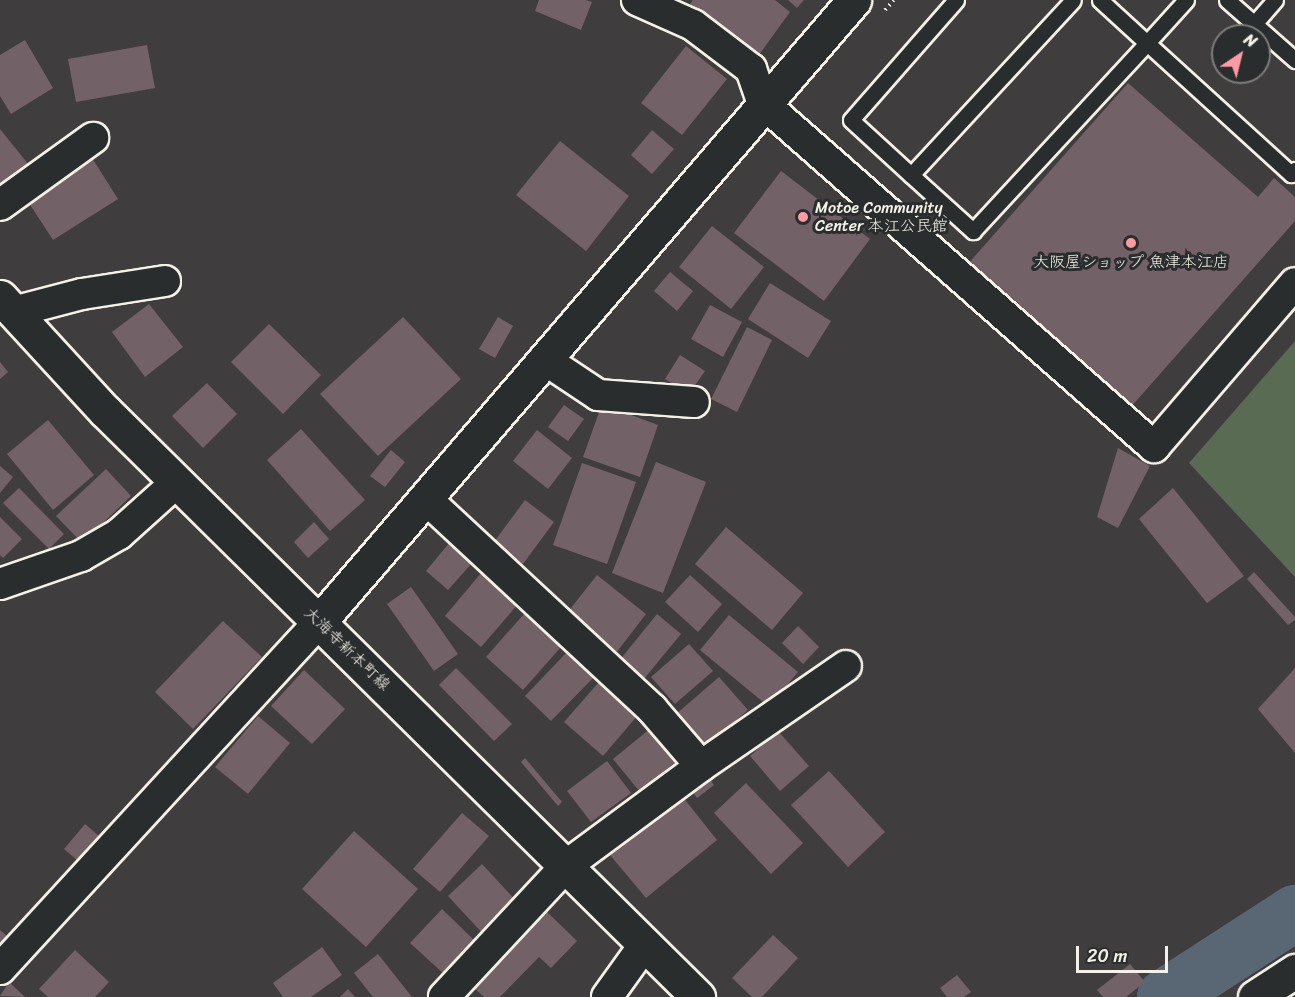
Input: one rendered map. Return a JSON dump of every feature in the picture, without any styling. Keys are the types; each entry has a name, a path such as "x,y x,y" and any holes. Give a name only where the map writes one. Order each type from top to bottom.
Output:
{"main road":[{"path":"318,623 763,103 854,0"},
{"name":"大海寺新本町線","path":"7,304 177,482 698,997"},
{"path":"1255,997 1295,971"}],"street":[{"path":"637,0 693,25 751,69 763,103 1154,447 1295,283"},
{"path":"0,205 93,138"},
{"path":"7,304 165,281"},
{"path":"544,359 598,395 694,402"},
{"path":"0,584 81,556 118,534 177,482"},
{"path":"425,498 652,709 701,765"},
{"path":"0,969 318,623"},
{"path":"444,997 566,866 701,765 846,666"},
{"path":"607,997 645,944"}],"lane":[{"path":"956,0 850,120 973,231 1186,0"},
{"path":"911,176 1073,0"},
{"path":"1100,0 1292,174 1295,170"},
{"path":"1227,0 1254,24 1275,0"},
{"path":"1271,39 1295,60"}],"green space":[{"path":"1295,341 1295,577 1189,463"}],"building":[{"path":"539,0 592,2 581,30 535,11"},
{"path":"693,0 775,0 790,12 759,55 690,4"},
{"path":"788,0 804,0 797,8"},
{"path":"25,40 53,88 11,114 0,96 0,55"},
{"path":"147,45 155,88 76,102 68,59"},
{"path":"686,46 727,79 682,135 641,103"},
{"name":"大阪屋ショップ 魚津本江店","path":"1128,83 1258,197 1274,178 1295,197 1295,221 1130,408 967,265"},
{"path":"0,129 29,165 0,188"},
{"path":"652,130 674,149 652,174 631,155"},
{"path":"560,141 629,196 586,251 516,195"},
{"path":"92,158 118,199 53,240 27,200"},
{"path":"781,171 870,239 824,301 734,233"},
{"path":"712,226 764,267 731,309 679,267"},
{"path":"670,272 693,291 677,311 654,291"},
{"path":"770,283 831,321 808,358 748,319"},
{"path":"149,304 183,347 145,377 112,332"},
{"path":"710,305 742,322 723,357 691,339"},
{"path":"403,317 461,379 378,456 320,394"},
{"path":"498,317 513,326 495,358 479,349"},
{"path":"269,324 321,375 283,414 231,362"},
{"path":"747,327 772,340 737,412 711,399"},
{"path":"680,355 705,371 689,394 665,379"},
{"path":"0,362 8,372 0,379"},
{"path":"207,383 237,414 203,448 172,416"},
{"path":"602,404 658,425 640,477 583,457"},
{"path":"564,405 584,419 568,441 548,427"},
{"path":"48,420 94,475 53,510 7,454"},
{"path":"301,429 365,500 330,531 267,460"},
{"path":"537,430 572,458 548,489 513,461"},
{"path":"1118,448 1150,466 1118,528 1097,517"},
{"path":"391,450 405,462 385,487 370,476"},
{"path":"656,462 706,482 663,593 612,573"},
{"path":"582,463 636,482 607,564 553,545"},
{"path":"0,466 13,477 0,493"},
{"path":"106,469 131,496 82,543 56,516"},
{"path":"19,488 64,534 49,549 3,503"},
{"path":"1173,488 1244,576 1207,603 1139,519"},
{"path":"525,500 554,522 523,564 494,542"},
{"path":"0,517 22,539 3,558 0,555"},
{"path":"314,522 329,539 308,558 294,542"},
{"path":"726,527 803,593 772,630 695,564"},
{"path":"450,542 473,562 448,590 426,571"},
{"path":"482,572 519,603 481,647 445,616"},
{"path":"1254,572 1295,617 1295,620 1288,625 1247,579"},
{"path":"597,575 646,614 616,653 567,613"},
{"path":"690,575 722,604 698,632 665,602"},
{"path":"411,587 458,654 434,671 387,604"},
{"path":"524,614 561,647 523,690 486,657"},
{"path":"657,614 681,634 643,680 619,661"},
{"path":"729,615 798,672 769,707 700,650"},
{"path":"223,621 262,657 193,729 155,692"},
{"path":"798,626 819,647 803,664 782,643"},
{"path":"689,644 713,671 675,704 651,677"},
{"path":"567,652 594,677 551,721 525,696"},
{"path":"456,668 512,724 494,741 439,685"},
{"path":"1295,668 1295,753 1258,709"},
{"path":"304,670 345,709 312,744 271,706"},
{"path":"719,677 748,710 704,748 675,715"},
{"path":"599,682 638,715 603,756 564,722"},
{"path":"258,716 290,743 248,794 215,767"},
{"path":"651,728 678,760 640,792 613,759"},
{"path":"778,731 809,766 780,791 750,756"},
{"path":"525,758 562,802 558,806 521,762"},
{"path":"607,761 631,793 591,822 567,791"},
{"path":"829,771 885,832 848,867 791,805"},
{"path":"708,776 714,785 697,798 691,790"},
{"path":"746,783 803,843 771,874 714,813"},
{"path":"682,796 717,840 646,898 610,855"},
{"path":"462,813 489,836 440,892 413,869"},
{"path":"85,824 99,836 78,861 64,849"},
{"path":"354,831 418,889 366,947 302,889"},
{"path":"482,864 519,904 485,936 448,896"},
{"path":"442,909 475,941 444,974 410,943"},
{"path":"544,909 577,941 551,968 539,957 500,997 484,997 471,985"},
{"path":"0,930 8,937 0,945"},
{"path":"773,935 798,958 762,997 752,997 732,978"},
{"path":"322,947 342,975 311,997 283,997 273,983"},
{"path":"75,950 109,982 95,997 48,997 39,989"},
{"path":"378,954 412,997 373,997 354,973"},
{"path":"1130,964 1145,982 1126,997 1103,997 1097,990"},
{"path":"957,975 971,992 964,997 947,997 940,988"},
{"path":"9,982 25,997 0,996"},
{"path":"348,989 355,997 340,997"}],"waterway":[{"path":"1165,997 1295,913"}],"place":[{"name":"Motoe Community Center 本江公民館","path":"803,217"},
{"name":"大阪屋ショップ 魚津本江店","path":"1131,243"}]}
